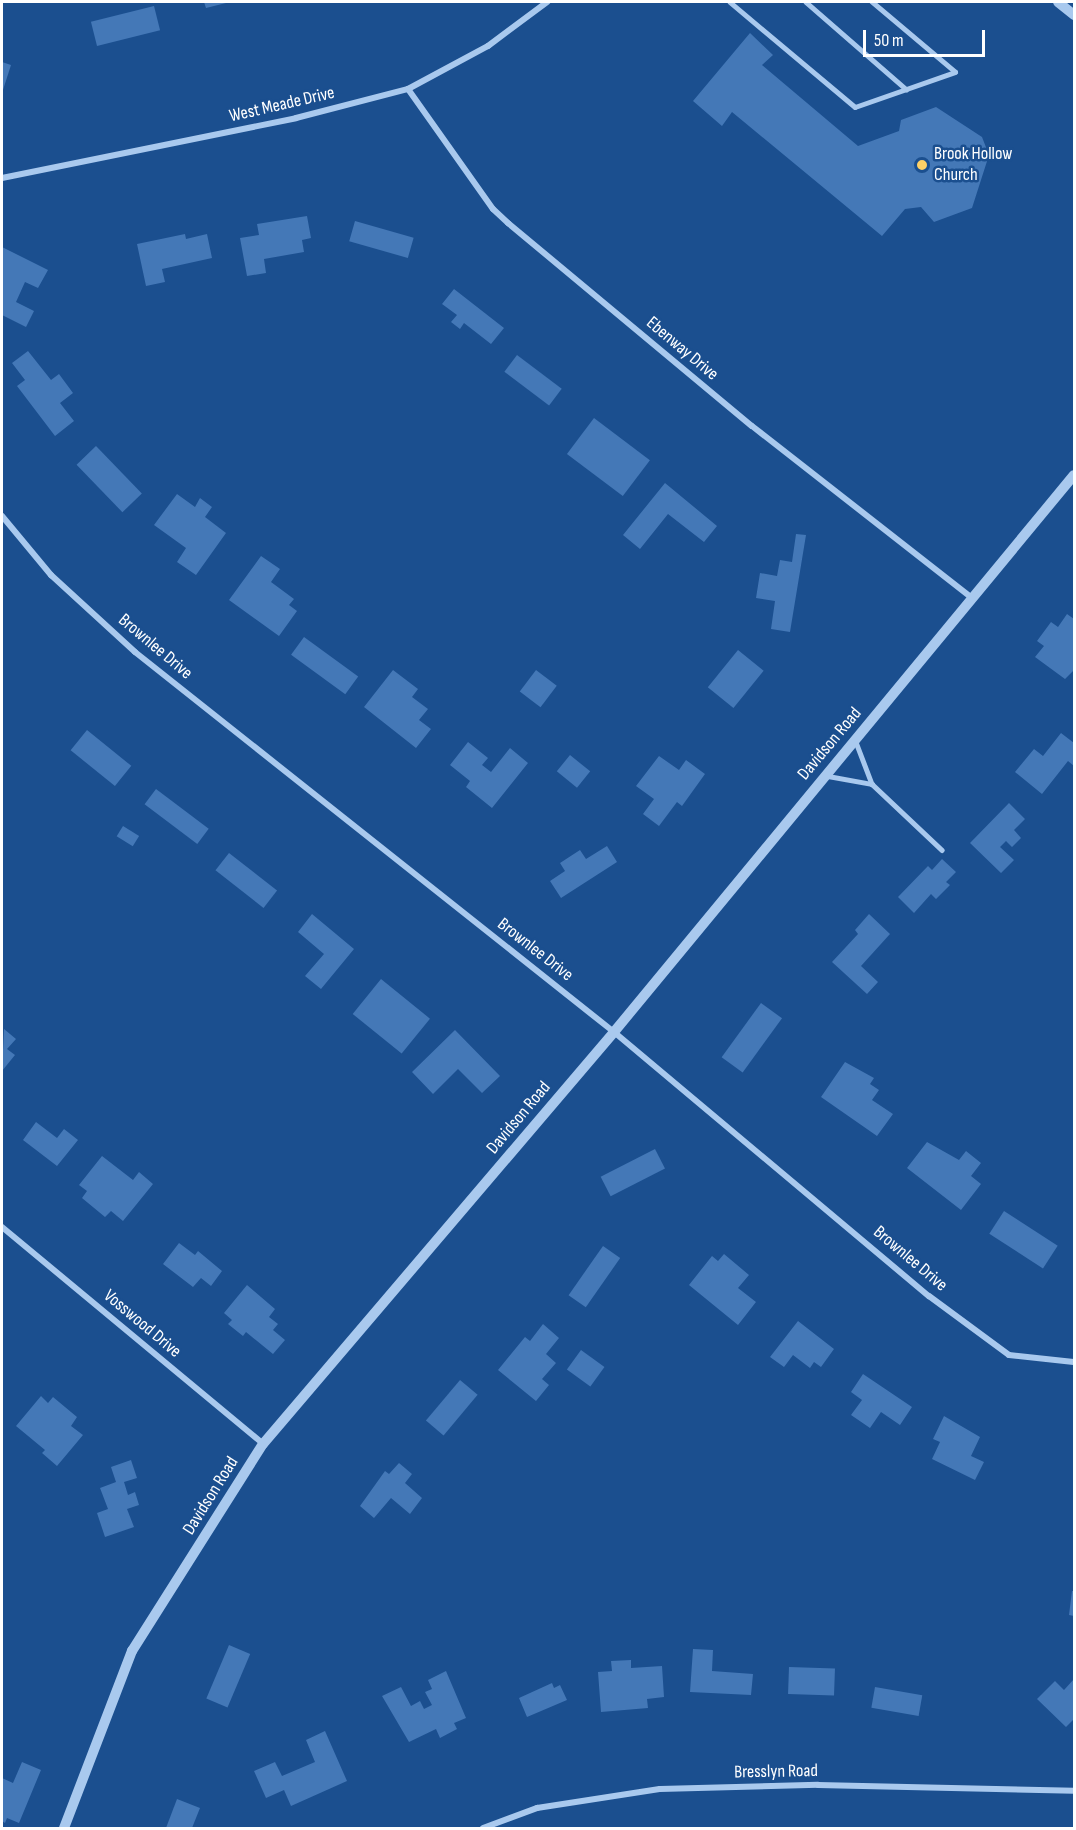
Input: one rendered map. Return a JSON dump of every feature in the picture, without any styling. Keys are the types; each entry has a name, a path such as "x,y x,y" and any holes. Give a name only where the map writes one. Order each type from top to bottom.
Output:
{"street":[{"name":"West Meade Drive","path":"2,178 296,118 408,89 488,46 547,2"},
{"path":"1058,2 1074,15"},
{"name":"Ebenway Drive","path":"408,89 493,209 508,223 752,426 972,598"},
{"name":"Davidson Road","path":"64,1828 132,1651 263,1444 614,1032 1074,475"},
{"name":"Brownlee Drive","path":"2,516 51,574 135,652 614,1032 929,1296 1009,1355 1074,1362"},
{"name":"Vosswood Drive","path":"2,1227 263,1444"},
{"name":"Bresslyn Road","path":"483,1828 537,1808 660,1790 818,1785 1074,1791"}],"lane":[{"path":"730,2 855,107 955,72 872,2"},
{"path":"806,2 906,89"},
{"path":"855,739 872,784 942,850"},
{"path":"825,775 872,784"}],"building":[{"path":"204,2 230,2 206,8"},
{"path":"154,6 160,30 97,46 91,22"},
{"path":"750,33 773,55 762,65 858,146 899,131 901,120 936,107 982,137 989,155 972,208 934,222 921,207 905,209 882,236 732,112 722,126 693,101"},
{"path":"2,62 11,65 2,93"},
{"path":"307,216 311,238 302,240 304,252 264,259 266,273 247,276 240,238 259,235 257,224"},
{"path":"355,221 414,238 408,258 349,241"},
{"path":"185,234 186,239 207,234 212,258 162,269 165,282 146,286 137,244"},
{"path":"2,247 48,270 38,288 25,282 16,302 34,311 26,327 2,315"},
{"path":"454,289 504,328 491,344 464,323 460,329 451,322 457,315 442,304"},
{"path":"28,351 51,380 59,374 73,393 60,403 74,421 55,436 17,386 25,380 12,363"},
{"path":"517,355 562,389 549,405 504,372"},
{"path":"594,418 650,460 623,496 567,454"},
{"path":"96,446 142,493 122,512 77,465"},
{"path":"665,483 717,526 704,542 668,514 640,549 623,535"},
{"path":"177,494 195,507 200,498 212,507 205,517 226,533 196,575 177,562 186,548 154,525"},
{"path":"796,534 806,535 790,632 771,629 775,601 756,598 760,573 777,576 780,560 792,562"},
{"path":"261,556 280,569 271,582 294,599 289,605 297,611 279,636 229,600"},
{"path":"1067,614 1074,619 1074,670 1065,679 1035,657 1044,646 1037,641 1051,622 1058,627"},
{"path":"304,637 358,676 345,694 291,655"},
{"path":"738,650 764,671 733,708 708,687"},
{"path":"393,670 418,689 412,697 428,709 419,720 431,729 416,748 364,707"},
{"path":"536,670 557,686 541,707 520,692"},
{"path":"87,730 131,766 115,786 71,750"},
{"path":"1061,733 1074,743 1074,766 1068,761 1042,794 1015,772 1034,749 1043,756"},
{"path":"468,742 488,758 482,765 491,772 510,748 528,763 492,808 466,787 470,781 450,765"},
{"path":"570,755 590,771 577,788 557,771"},
{"path":"659,756 679,770 686,760 705,774 682,806 677,802 659,826 643,814 654,799 636,786"},
{"path":"156,789 209,829 197,844 145,804"},
{"path":"1009,803 1025,819 1014,830 1021,838 1012,847 1006,841 1000,847 1014,860 1001,873 970,843"},
{"path":"123,826 139,836 133,846 117,836"},
{"path":"607,846 617,862 561,898 550,881 565,871 560,863 580,850 586,859"},
{"path":"229,853 277,891 264,908 215,870"},
{"path":"942,859 956,872 946,882 950,885 936,899 931,894 914,913 898,897 928,866 932,870"},
{"path":"312,914 354,949 321,989 305,976 324,954 298,932"},
{"path":"869,914 890,934 861,966 878,982 867,994 832,962 858,934 855,930"},
{"path":"381,979 430,1019 402,1054 353,1014"},
{"path":"761,1003 782,1018 743,1072 722,1057"},
{"path":"4,1029 16,1039 7,1049 15,1055 2,1071"},
{"path":"455,1030 500,1076 482,1093 458,1069 433,1094 412,1072"},
{"path":"845,1062 874,1078 870,1084 879,1090 872,1100 893,1114 877,1136 821,1097"},
{"path":"36,1122 57,1138 64,1129 78,1140 57,1166 23,1140"},
{"path":"927,1142 959,1160 966,1151 981,1163 971,1176 981,1184 961,1210 907,1168"},
{"path":"655,1149 665,1169 611,1196 601,1177"},
{"path":"102,1156 133,1180 139,1172 153,1184 123,1221 111,1211 105,1217 82,1198 87,1191 79,1185"},
{"path":"1004,1211 1058,1246 1043,1269 989,1234"},
{"path":"179,1243 195,1255 198,1251 222,1271 211,1286 201,1278 193,1287 163,1264"},
{"path":"603,1246 620,1258 586,1307 569,1295"},
{"path":"724,1254 749,1275 738,1288 756,1302 738,1325 689,1285 712,1256 718,1261"},
{"path":"247,1285 275,1309 269,1317 278,1324 273,1330 285,1340 273,1354 246,1332 243,1336 228,1324 232,1320 224,1313"},
{"path":"798,1321 834,1349 821,1367 814,1362 810,1368 793,1355 784,1367 770,1357"},
{"path":"543,1324 559,1338 546,1354 556,1363 542,1379 549,1385 536,1401 498,1370 525,1337 530,1341"},
{"path":"581,1350 604,1367 590,1386 567,1369"},
{"path":"863,1374 912,1407 900,1425 881,1412 870,1428 851,1415 862,1400 851,1392"},
{"path":"460,1380 478,1395 444,1435 426,1421"},
{"path":"41,1396 48,1403 53,1397 77,1417 71,1426 83,1435 57,1466 42,1453 45,1450 16,1426"},
{"path":"944,1416 980,1437 971,1456 984,1462 975,1480 932,1459 940,1442 933,1439"},
{"path":"131,1460 137,1478 124,1482 128,1495 135,1492 139,1505 127,1509 134,1527 105,1537 97,1513 108,1509 100,1488 116,1482 111,1467"},
{"path":"399,1463 412,1474 405,1483 422,1498 410,1514 391,1498 374,1518 360,1506 385,1471 389,1474"},
{"path":"1072,1591 1074,1591 1074,1616 1069,1615"},
{"path":"229,1645 250,1654 228,1707 206,1698"},
{"path":"693,1649 713,1650 712,1671 753,1674 751,1695 690,1692"},
{"path":"631,1660 631,1668 662,1666 664,1697 647,1699 648,1708 601,1712 598,1672 612,1671 611,1661"},
{"path":"789,1667 835,1669 834,1696 788,1694"},
{"path":"446,1671 466,1718 454,1723 457,1729 440,1738 436,1729 409,1742 382,1696 401,1687 411,1706 420,1701 424,1709 432,1705 425,1692 432,1689 428,1680"},
{"path":"1074,1679 1074,1719 1066,1727 1037,1699 1055,1681 1064,1690"},
{"path":"552,1683 554,1688 560,1685 567,1700 527,1717 519,1698"},
{"path":"875,1687 922,1695 919,1716 871,1708"},
{"path":"325,1731 347,1781 291,1806 284,1790 266,1798 254,1771 275,1762 282,1776 315,1762 306,1740"},
{"path":"22,1762 41,1770 19,1823 7,1818 5,1823 2,1821 2,1778 13,1783"},
{"path":"177,1799 200,1808 192,1828 166,1828"}],"place":[{"name":"Brook Hollow Church","path":"922,165"}]}
